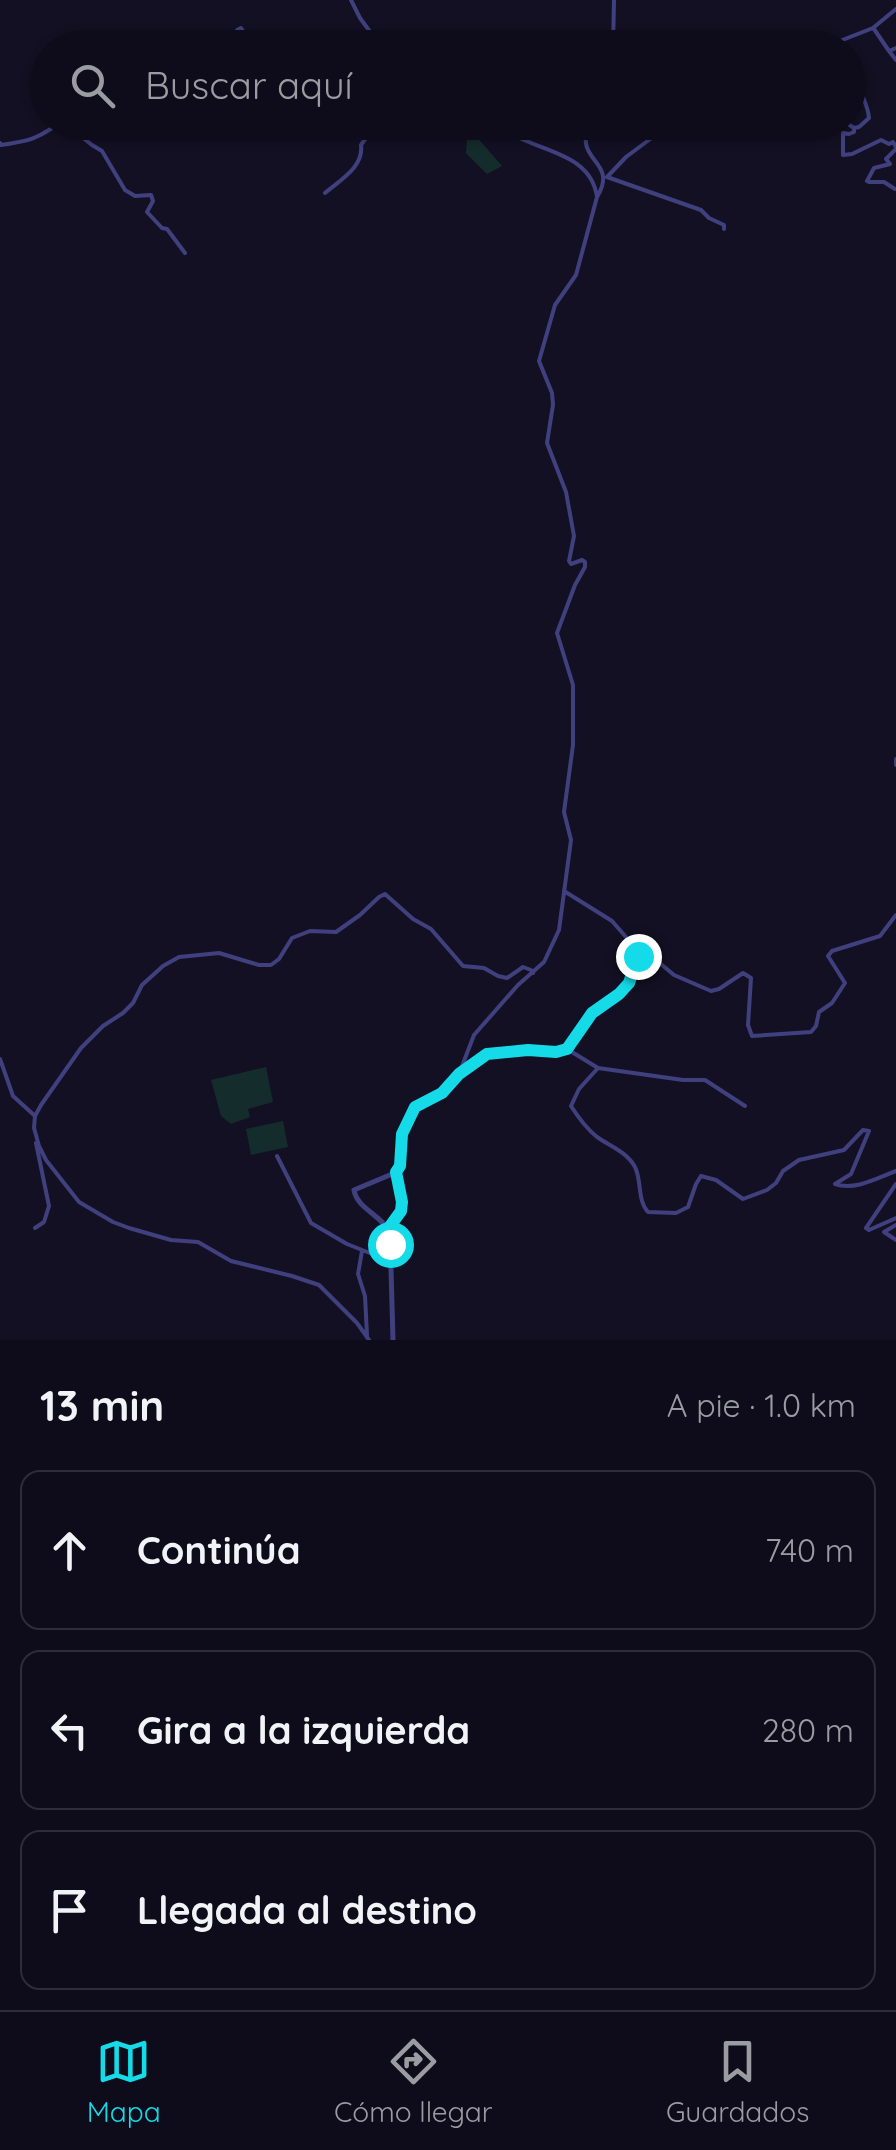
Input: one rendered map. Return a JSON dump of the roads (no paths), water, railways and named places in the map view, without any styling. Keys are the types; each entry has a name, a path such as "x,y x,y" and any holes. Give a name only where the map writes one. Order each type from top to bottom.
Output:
{"street":[{"path":"351,0 367,30"},
{"path":"613,30 614,0"},
{"path":"866,31 896,9"},
{"path":"873,28 896,60"},
{"path":"889,51 896,48"},
{"path":"0,143 30,139"},
{"path":"85,140 102,151 125,190 135,196 151,195 153,200 147,212 162,228 167,228 184,254"},
{"path":"325,193 361,160 364,140"},
{"path":"523,140 582,166 592,176 597,197"},
{"path":"585,140 606,178 701,210 724,225 724,229"},
{"path":"459,1074 474,1035 544,962 559,930 571,840 564,812 572,745 573,685 557,633 585,562 569,562 574,536 566,492 547,443 552,393 539,361 555,305 576,275 606,178 649,140"},
{"path":"843,140 843,154 852,154 881,140 893,142 896,148 886,159 890,164 874,168 867,180 884,182 895,189"},
{"path":"564,891 612,920 638,952"},
{"path":"35,1228 44,1222 48,1206 35,1116 89,1038 123,1013 142,985 162,966 179,957 218,953 271,965 292,938 310,931 336,932 385,894 431,929 463,966 484,968 507,978 523,967 534,974"},
{"path":"638,952 644,950 674,975 711,991 743,973 751,978 748,1025 752,1036 811,1032 819,1012 837,997 845,983 828,956 880,936 896,915"},
{"path":"388,1229 354,1193 356,1188 396,1172 400,1166 402,1134 418,1104 442,1093 459,1074 494,1052 567,1049 592,1013 629,983 638,952"},
{"path":"567,1049 598,1068 705,1080 745,1106"},
{"path":"0,1059 13,1096 35,1116"},
{"path":"598,1068 579,1088 572,1106 594,1135 632,1164 648,1212 676,1214 688,1207 701,1176 716,1180 744,1199 756,1195 767,1190 799,1160 844,1150 862,1130 869,1132 858,1162 851,1174 835,1184 856,1186 896,1171"},
{"path":"34,1128 46,1160 80,1202 129,1228 176,1241 198,1242 231,1261 319,1285 368,1338"},
{"path":"277,1156 311,1222 342,1242 390,1260"},
{"path":"393,1340 388,1229 401,1211 396,1172"},
{"path":"896,1184 866,1228 896,1218"},
{"path":"896,1225 884,1232 896,1240"},
{"path":"362,1250 358,1274 368,1338"}]}
